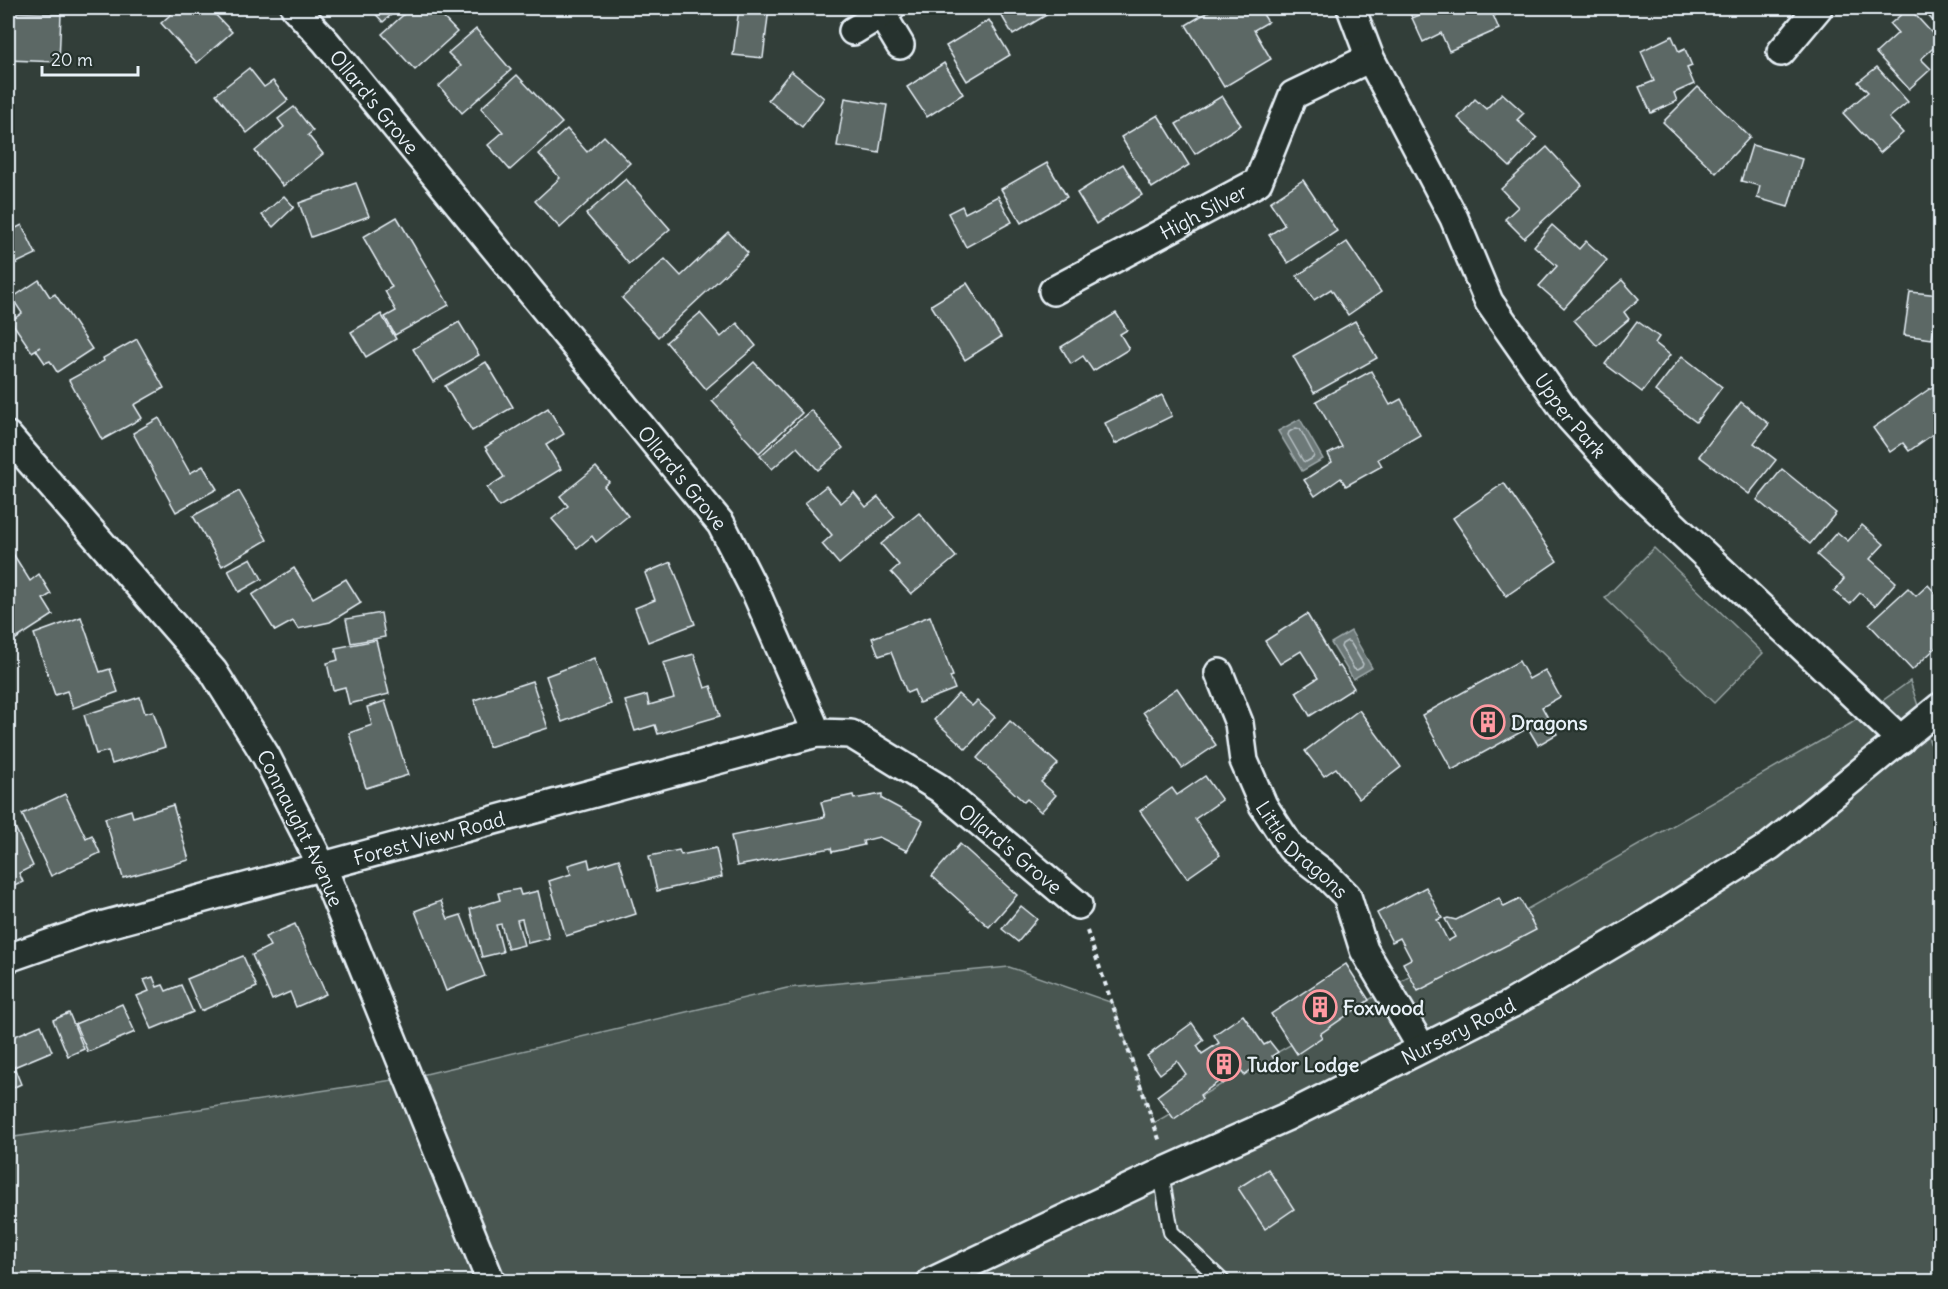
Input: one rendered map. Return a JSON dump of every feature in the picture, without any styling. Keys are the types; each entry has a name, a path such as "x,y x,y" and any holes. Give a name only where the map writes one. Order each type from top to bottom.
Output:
{"street":[{"name":"Ollard's Grove","path":"295,8 326,42 721,524 757,595 817,733 851,734 939,788 1078,905"},
{"name":"Upper Park","path":"1351,8 1370,58 1454,218 1490,302 1570,418 1631,485 1901,740"},
{"path":"1781,52 1818,8"},
{"path":"853,31 886,10 900,45"},
{"name":"High Silver","path":"1053,291 1258,182 1293,95 1370,58"},
{"name":"Connaught Avenue","path":"8,436 213,671 266,756 323,868 491,1281"},
{"name":"Little Dragons","path":"1219,673 1239,723 1244,761 1263,805 1291,848 1325,874 1347,896 1364,950 1422,1048"},
{"name":"Nursery Road","path":"931,1281 1161,1173 1286,1118 1521,998 1633,932 1770,846 1941,707"},
{"name":"Forest View Road","path":"8,958 97,927 323,868 817,733"}],"lane":[{"path":"1161,1173 1171,1232 1224,1281"}],"path":[{"path":"1078,905 1163,1153 1161,1173"}],"shaded area":[{"path":"1654,548 1763,653 1714,703 1605,598"},
{"path":"1910,681 1930,743 1940,752 1940,1281 8,1282 8,1138 413,1077 787,988 1009,967 1113,1003 1154,1123 1850,724"}],"water":[{"path":"1300,419 1323,459 1302,471 1278,431"},
{"path":"1351,631 1372,668 1353,679 1331,643"}],"building":[{"path":"178,8 209,8 232,32 197,63 161,23"},
{"path":"370,8 399,8 383,22"},
{"path":"411,8 434,8 457,32 415,70 382,34"},
{"path":"739,8 769,8 763,58 733,55"},
{"path":"997,8 1058,8 1013,35"},
{"path":"1214,8 1259,8 1268,22 1254,30 1271,59 1224,87 1186,25"},
{"path":"1408,8 1437,8 1412,18"},
{"path":"1437,8 1490,8 1499,29 1449,51 1441,33 1423,42 1412,18"},
{"path":"1909,8 1940,42 1921,59 1931,69 1909,89 1876,53 1898,33 1890,24"},
{"path":"1921,8 1940,8 1940,14 1933,21"},
{"path":"8,12 61,14 59,62 8,60"},
{"path":"989,20 1010,55 967,81 946,46"},
{"path":"476,29 511,70 462,113 439,86 461,66 448,53"},
{"path":"1672,36 1679,52 1685,49 1692,66 1687,68 1694,84 1674,93 1677,101 1651,113 1639,87 1654,81 1641,51"},
{"path":"944,63 963,94 927,117 907,87"},
{"path":"1877,67 1908,102 1889,118 1903,133 1880,153 1843,113 1868,92 1858,82"},
{"path":"249,68 264,87 273,81 288,100 247,133 216,94"},
{"path":"791,71 824,98 802,127 768,100"},
{"path":"517,75 562,123 510,170 488,145 503,132 481,108"},
{"path":"1698,87 1750,137 1716,173 1663,122"},
{"path":"1502,93 1524,113 1517,120 1537,138 1510,167 1458,118 1475,99 1486,109"},
{"path":"1222,96 1241,125 1195,154 1176,124"},
{"path":"845,98 887,105 879,153 837,146"},
{"path":"294,107 313,131 308,135 323,154 283,186 255,151 284,127 278,119"},
{"path":"1158,115 1189,165 1152,188 1121,137"},
{"path":"567,129 587,152 604,136 630,163 560,228 535,201 560,178 539,154"},
{"path":"1752,145 1802,159 1788,207 1757,198 1760,186 1741,181"},
{"path":"1547,147 1582,185 1524,238 1505,219 1518,207 1501,189"},
{"path":"1047,163 1067,197 1021,223 1001,189"},
{"path":"1123,164 1142,195 1096,224 1077,193"},
{"path":"626,179 670,229 629,264 586,214"},
{"path":"1303,180 1337,231 1288,263 1269,235 1285,225 1270,202"},
{"path":"356,183 369,216 311,237 299,203"},
{"path":"284,196 294,207 273,227 262,215"},
{"path":"998,196 1012,222 966,247 948,213 962,206 965,213"},
{"path":"397,217 449,305 395,335 385,317 396,311 385,291 392,287 363,237"},
{"path":"22,225 36,254 8,267 8,232"},
{"path":"1552,225 1579,249 1586,241 1607,260 1564,308 1539,286 1557,266 1534,246"},
{"path":"728,232 748,253 658,337 622,298 665,259 681,276"},
{"path":"1347,242 1381,292 1348,315 1331,289 1314,300 1297,276"},
{"path":"39,280 50,297 55,294 92,349 57,372 50,361 45,363 36,350 40,347 32,352 11,321 22,313 12,298"},
{"path":"1622,280 1639,299 1624,312 1629,319 1597,346 1574,320"},
{"path":"967,283 1001,337 965,360 931,305"},
{"path":"1910,292 1940,295 1940,325 1935,324 1932,339 1904,335"},
{"path":"700,313 721,337 737,323 756,346 706,389 666,342"},
{"path":"1116,313 1127,330 1120,334 1129,349 1093,371 1083,356 1071,364 1061,347"},
{"path":"381,314 396,339 366,357 351,332"},
{"path":"1355,321 1377,358 1314,393 1293,356"},
{"path":"1637,321 1659,337 1655,343 1670,355 1642,392 1605,364"},
{"path":"459,322 479,355 433,382 413,349"},
{"path":"137,339 164,388 134,405 142,418 102,440 69,380 104,361 103,358"},
{"path":"1682,356 1722,387 1696,422 1655,391"},
{"path":"486,362 513,407 472,431 445,386"},
{"path":"754,362 802,413 759,453 712,401"},
{"path":"1371,371 1390,405 1401,399 1420,435 1378,459 1382,466 1346,486 1341,478 1315,496 1304,480 1332,462 1328,454 1342,447 1316,401"},
{"path":"1938,383 1940,387 1940,429 1909,451 1903,443 1890,452 1873,428"},
{"path":"1162,395 1172,416 1115,444 1105,423"},
{"path":"1741,402 1769,424 1754,443 1776,460 1749,494 1699,456"},
{"path":"548,408 564,434 546,445 561,469 499,507 487,488 504,477 485,447"},
{"path":"811,410 843,448 818,470 797,447 772,469 760,456"},
{"path":"159,418 190,473 203,466 217,489 176,512 133,433"},
{"path":"596,467 609,482 604,486 628,516 596,542 592,536 577,548 552,519 568,506 560,496"},
{"path":"1782,469 1836,513 1810,544 1757,500"},
{"path":"1504,483 1557,561 1506,596 1453,518"},
{"path":"826,486 841,503 854,492 866,507 878,497 895,517 839,564 822,544 832,535 805,503"},
{"path":"239,491 267,540 222,566 193,516"},
{"path":"919,513 956,557 911,594 891,572 899,565 881,544"},
{"path":"1862,525 1884,544 1870,559 1896,582 1875,606 1860,593 1850,604 1834,591 1844,579 1817,555 1837,532 1848,541"},
{"path":"12,552 30,581 39,574 51,594 43,599 53,615 16,639 8,626 8,555"},
{"path":"251,558 262,579 239,592 228,570"},
{"path":"671,562 695,624 648,642 635,608 655,600 645,573"},
{"path":"294,568 313,598 346,579 361,603 330,622 298,629 293,621 275,631 252,595"},
{"path":"1928,585 1940,598 1940,644 1912,670 1869,624 1908,588 1916,596"},
{"path":"381,613 385,637 351,643 346,619"},
{"path":"1307,614 1338,667 1340,666 1354,688 1310,716 1296,692 1318,678 1301,651 1280,664 1265,641"},
{"path":"930,616 953,676 950,677 955,689 919,703 914,690 907,693 891,652 879,656 872,638"},
{"path":"81,617 100,672 110,669 118,692 73,708 67,691 55,695 34,634"},
{"path":"376,640 389,694 349,704 345,687 333,690 327,663 338,660 335,648"},
{"path":"694,654 705,688 711,686 720,716 658,734 655,725 635,731 625,701 647,695 649,705 674,698 663,663"},
{"path":"594,658 611,704 562,722 546,676"},
{"name":"Dragons","path":"1519,661 1529,679 1545,670 1560,697 1542,707 1557,734 1538,745 1528,728 1452,770 1422,715"},
{"path":"532,681 548,728 489,747 474,700"},
{"path":"1177,688 1216,745 1182,768 1143,712"},
{"path":"958,694 972,706 977,701 995,717 966,749 934,720"},
{"path":"140,697 145,713 153,711 165,747 112,764 108,751 96,754 84,715"},
{"path":"385,701 408,775 366,788 349,733 372,725 367,707"},
{"path":"1359,710 1401,767 1359,799 1336,768 1324,776 1305,751"},
{"path":"1010,721 1058,764 1041,782 1056,795 1041,812 1027,799 1024,802 977,758"},
{"path":"1205,776 1222,800 1195,819 1220,855 1187,878 1140,811 1172,788 1177,795"},
{"path":"65,794 86,838 92,835 100,853 51,876 22,814"},
{"path":"882,794 882,799 923,821 907,851 879,837 863,841 864,845 832,852 831,848 737,866 731,836 825,817 821,802 853,795 854,799"},
{"path":"173,805 189,860 123,878 105,818 131,810 133,817"},
{"path":"15,827 33,866 19,873 23,882 8,889 8,830"},
{"path":"960,844 1017,895 989,927 932,876"},
{"path":"716,848 722,877 657,891 649,856 679,850 681,855"},
{"path":"588,859 590,868 619,859 636,914 566,936 549,881 571,874 568,865"},
{"path":"1426,887 1442,918 1437,920 1448,941 1455,937 1445,919 1456,920 1499,898 1504,907 1520,899 1536,930 1418,991 1403,963 1411,959 1400,938 1392,942 1377,913"},
{"path":"519,889 521,895 538,891 549,938 528,943 522,919 517,920 524,945 508,949 501,924 496,925 503,952 482,957 470,909 500,900 498,893"},
{"path":"441,901 448,919 461,915 485,976 446,991 415,911"},
{"path":"1021,906 1037,919 1018,942 1002,929"},
{"path":"295,924 326,994 296,1007 290,992 272,1000 252,955 270,946 265,937"},
{"path":"243,956 257,987 201,1011 187,979"},
{"name":"Foxwood","path":"1346,964 1369,1000 1320,1034 1322,1037 1297,1054 1271,1014"},
{"path":"153,977 157,987 163,985 166,991 181,985 193,1012 152,1029 137,996 149,991 144,980"},
{"path":"122,1004 135,1032 88,1052 75,1024"},
{"path":"69,1013 84,1049 68,1056 53,1020"},
{"name":"Tudor Lodge","path":"1243,1015 1264,1045 1270,1042 1278,1052 1272,1056 1275,1060 1259,1072 1255,1067 1244,1075 1239,1068 1229,1075 1230,1078 1223,1084 1220,1081 1200,1095 1202,1099 1174,1119 1157,1096 1186,1074 1177,1061 1160,1074 1147,1056 1192,1023 1204,1040 1197,1046 1202,1054 1219,1043 1214,1035"},
{"path":"41,1025 52,1051 14,1067 21,1084 8,1090 8,1039"},
{"path":"1268,1169 1294,1209 1265,1229 1238,1188"}],"place":[{"name":"Dragons","path":"1488,722"},
{"name":"Foxwood","path":"1320,1007"},
{"name":"Tudor Lodge","path":"1224,1064"}]}
